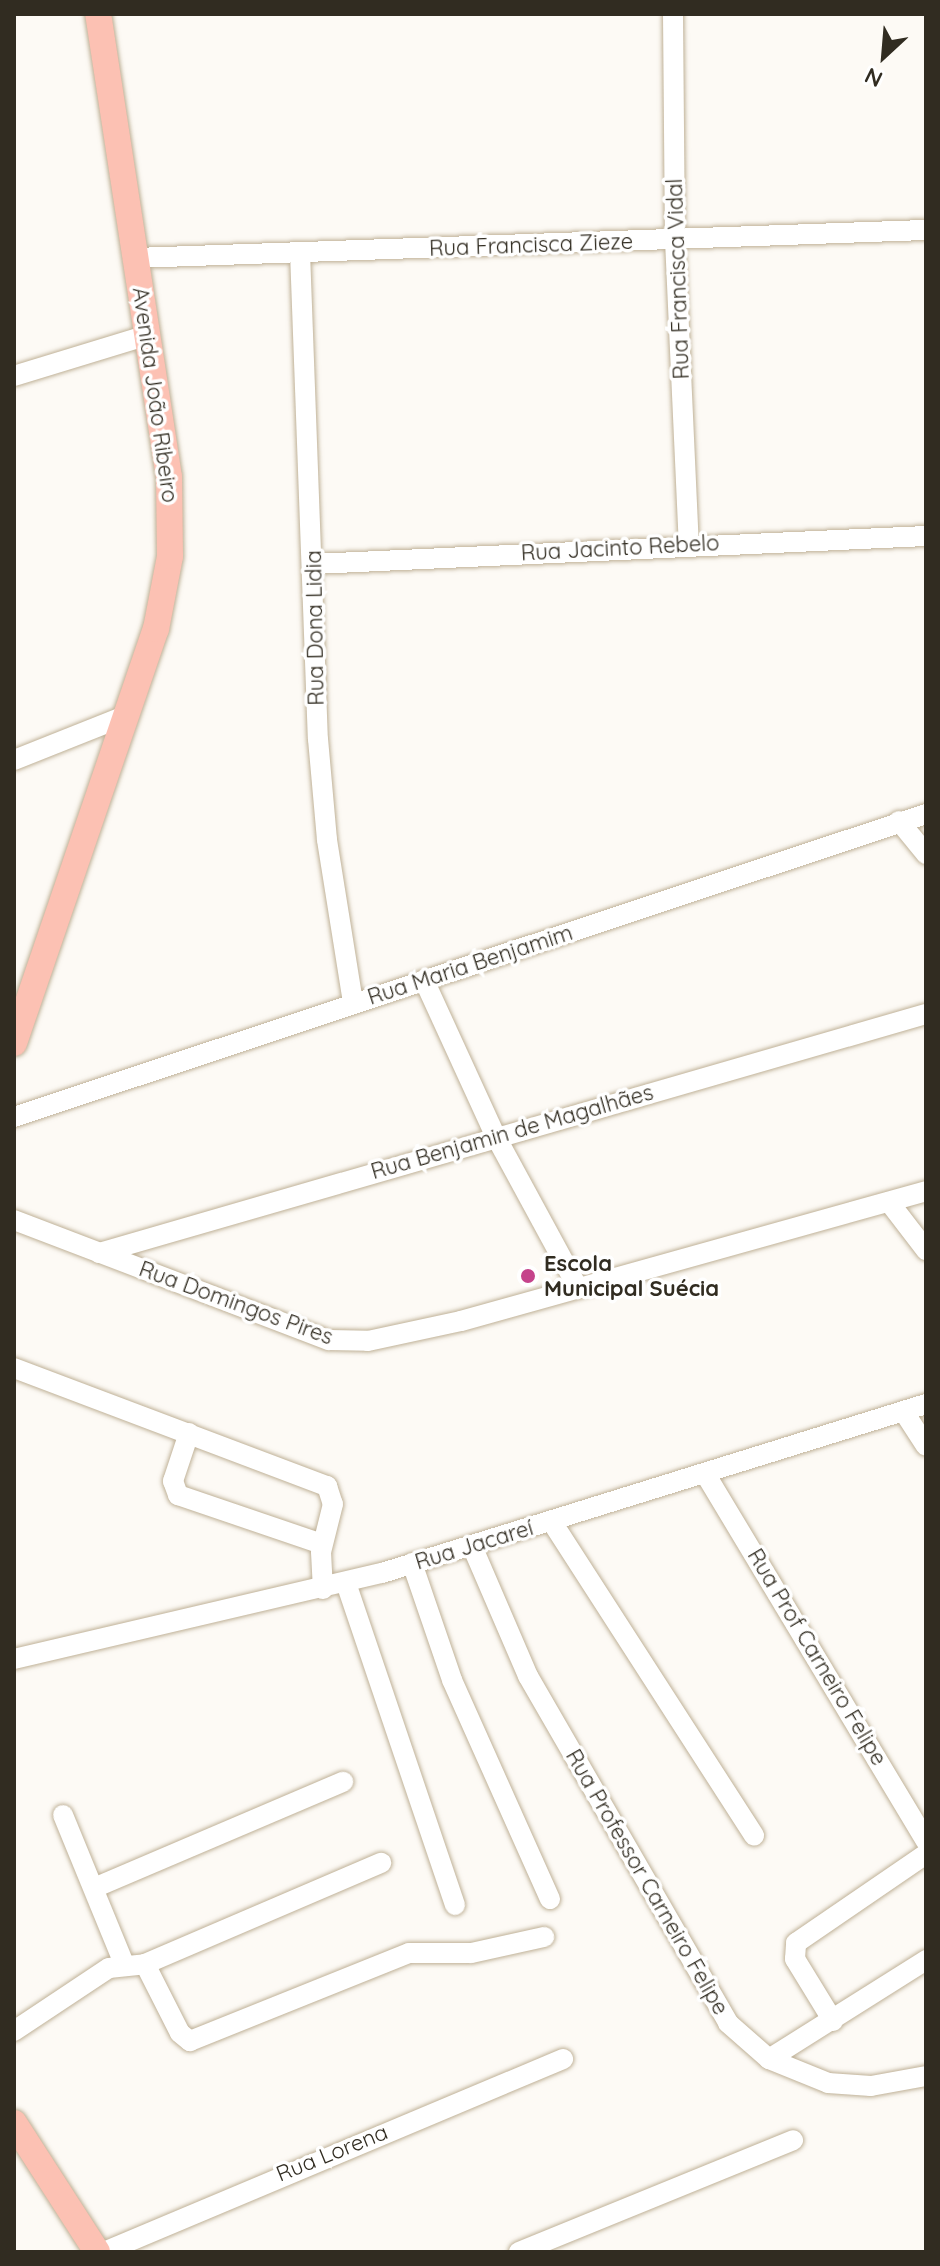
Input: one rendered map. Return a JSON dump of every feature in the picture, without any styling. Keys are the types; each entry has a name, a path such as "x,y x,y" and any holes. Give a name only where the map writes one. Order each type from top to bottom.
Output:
{"main road":[{"name":"Avenida João Ribeiro","path":"14,1043 156,629 170,556 169,477 98,14"},
{"path":"14,2123 97,2252"}],"street":[{"name":"Rua Francisca Vidal","path":"673,14 675,240 689,544"},
{"name":"Rua Francisca Zieze","path":"135,258 926,230"},
{"name":"Rua Dona Lidia","path":"300,252 322,796 353,1003"},
{"path":"14,376 148,335"},
{"name":"Rua Jacinto Rebelo","path":"314,564 689,544 926,536"},
{"path":"14,760 127,715"},
{"name":"Rua Maria Benjamim","path":"14,1117 926,814"},
{"path":"899,821 926,854"},
{"path":"424,980 495,1135 578,1288"},
{"name":"Rua Benjamin de Magalhães","path":"99,1253 495,1135 926,1014"},
{"name":"Rua Domingos Pires","path":"14,1220 329,1340 383,1338 578,1288 926,1191"},
{"path":"889,1202 926,1250"},
{"path":"14,1368 327,1486 333,1504 322,1544 323,1589"},
{"name":"Rua Jacareí","path":"14,1659 346,1583 706,1475 926,1404"},
{"path":"904,1412 926,1446"},
{"path":"189,1433 173,1481 178,1495 322,1544"},
{"name":"Rua Prof Carneiro Felipe","path":"706,1475 926,1841"},
{"path":"552,1522 754,1835"},
{"name":"Rua Professor Carneiro Felipe","path":"472,1546 528,1676 728,2023 769,2059 828,2083 871,2086 926,2076"},
{"path":"412,1563 452,1680 550,1899"},
{"path":"346,1583 455,1905"},
{"path":"94,1888 343,1782"},
{"path":"63,1815 94,1888 134,1964 180,2033 193,2040 409,1953 471,1953 544,1937"},
{"path":"833,2021 795,1959 796,1943 926,1854"},
{"path":"14,2031 96,1975 134,1964 381,1863"},
{"path":"769,2059 926,1960"},
{"name":"Rua Lorena","path":"104,2252 563,2059"},
{"path":"519,2252 793,2140"}],"place":[{"name":"Escola Municipal Suécia","path":"528,1276"}]}
